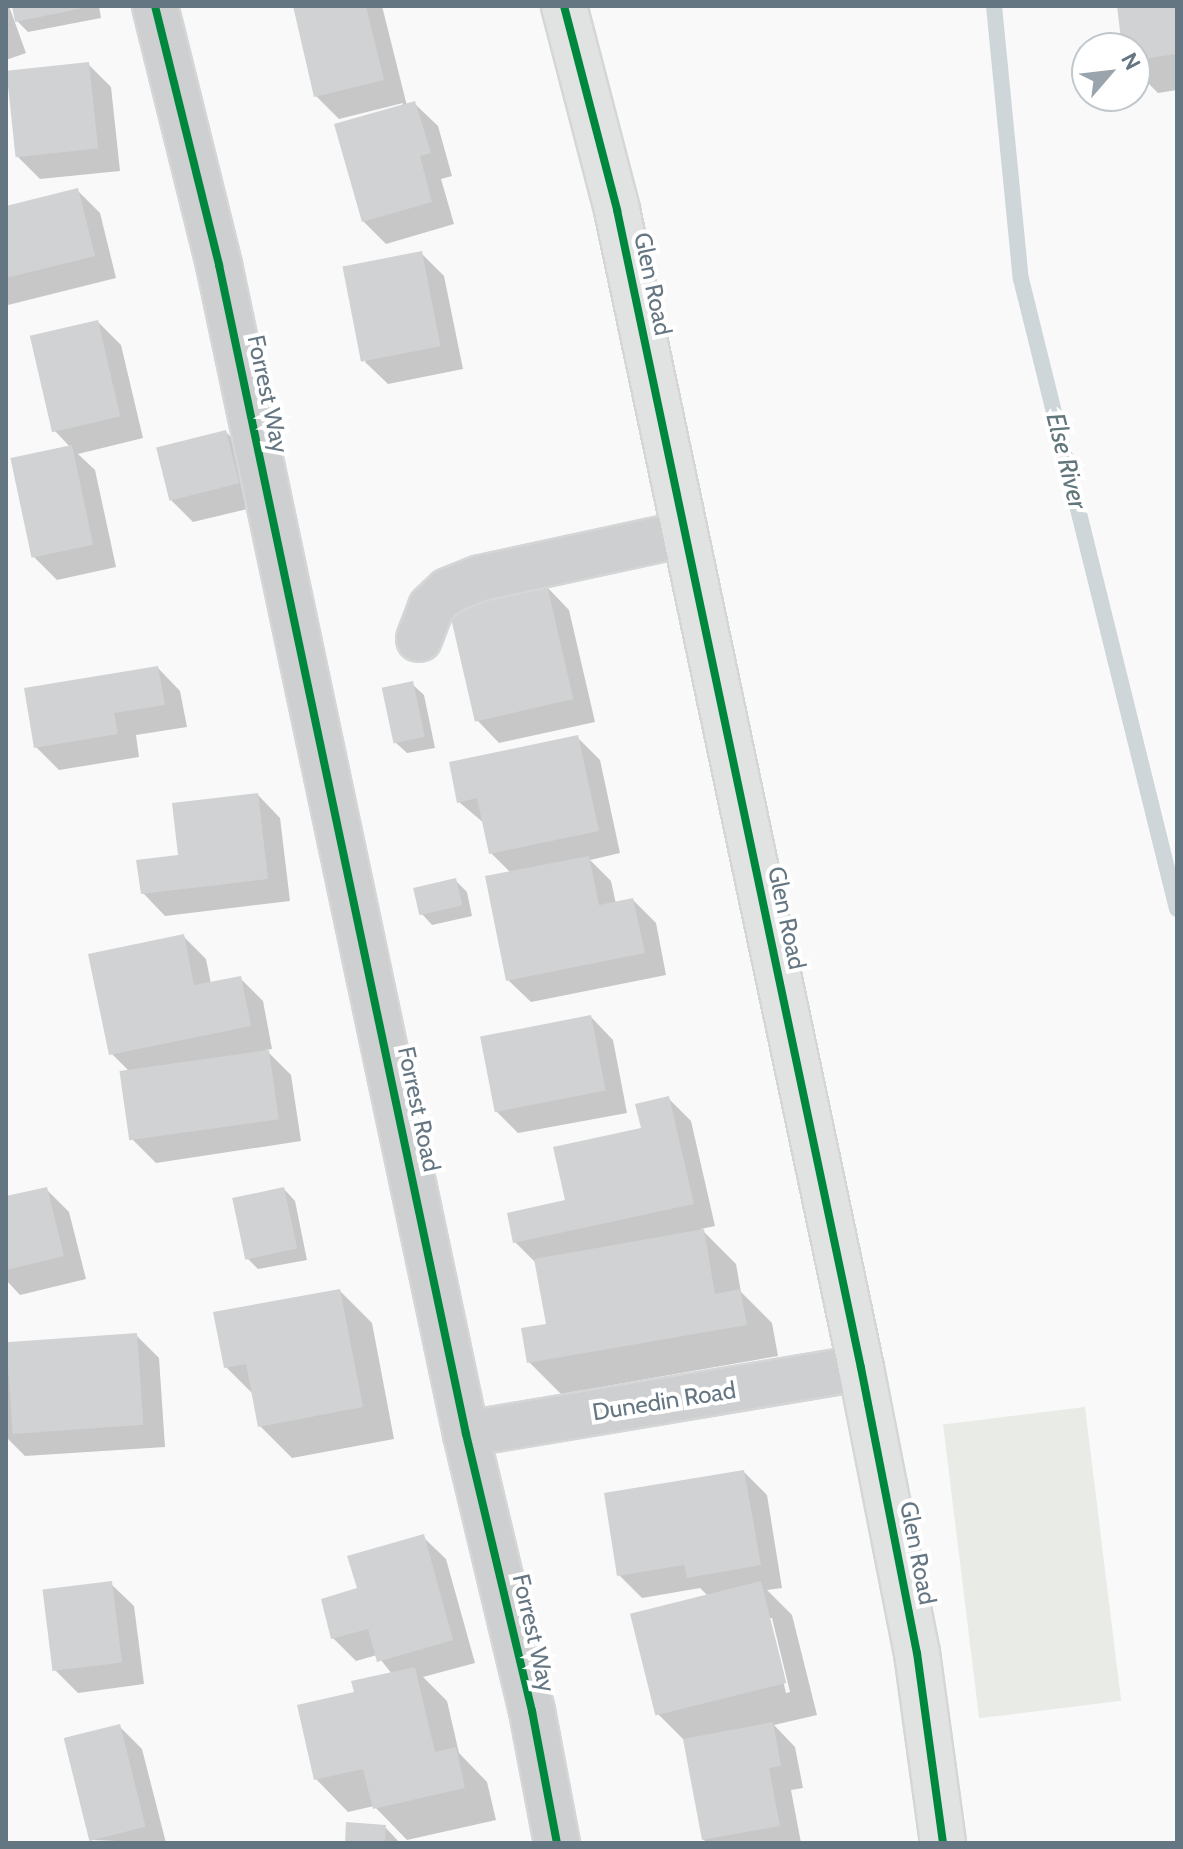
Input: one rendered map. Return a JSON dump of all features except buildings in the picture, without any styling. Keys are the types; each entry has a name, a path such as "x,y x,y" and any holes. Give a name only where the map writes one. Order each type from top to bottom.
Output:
{"street":[{"name":"Forrest Way","path":"155,6 219,265 333,792"},
{"name":"Glen Road","path":"564,6 617,210 861,1368 917,1653 943,1843"},
{"path":"419,639 431,607 448,591 481,578 685,534"},
{"name":"Forrest Road","path":"333,792 466,1434"},
{"name":"Dunedin Road","path":"466,1434 861,1368"},
{"name":"Forrest Way","path":"466,1434 535,1727 557,1843"}],"shaded area":[{"path":"1085,1407 1121,1701 979,1718 943,1424"}],"waterway":[{"name":"Else River","path":"994,6 1021,279 1177,909"}],"cycle path":[{"path":"155,6 219,265 466,1434 532,1711 557,1843"},
{"path":"564,6 617,210 861,1368 917,1653 943,1843"}]}
